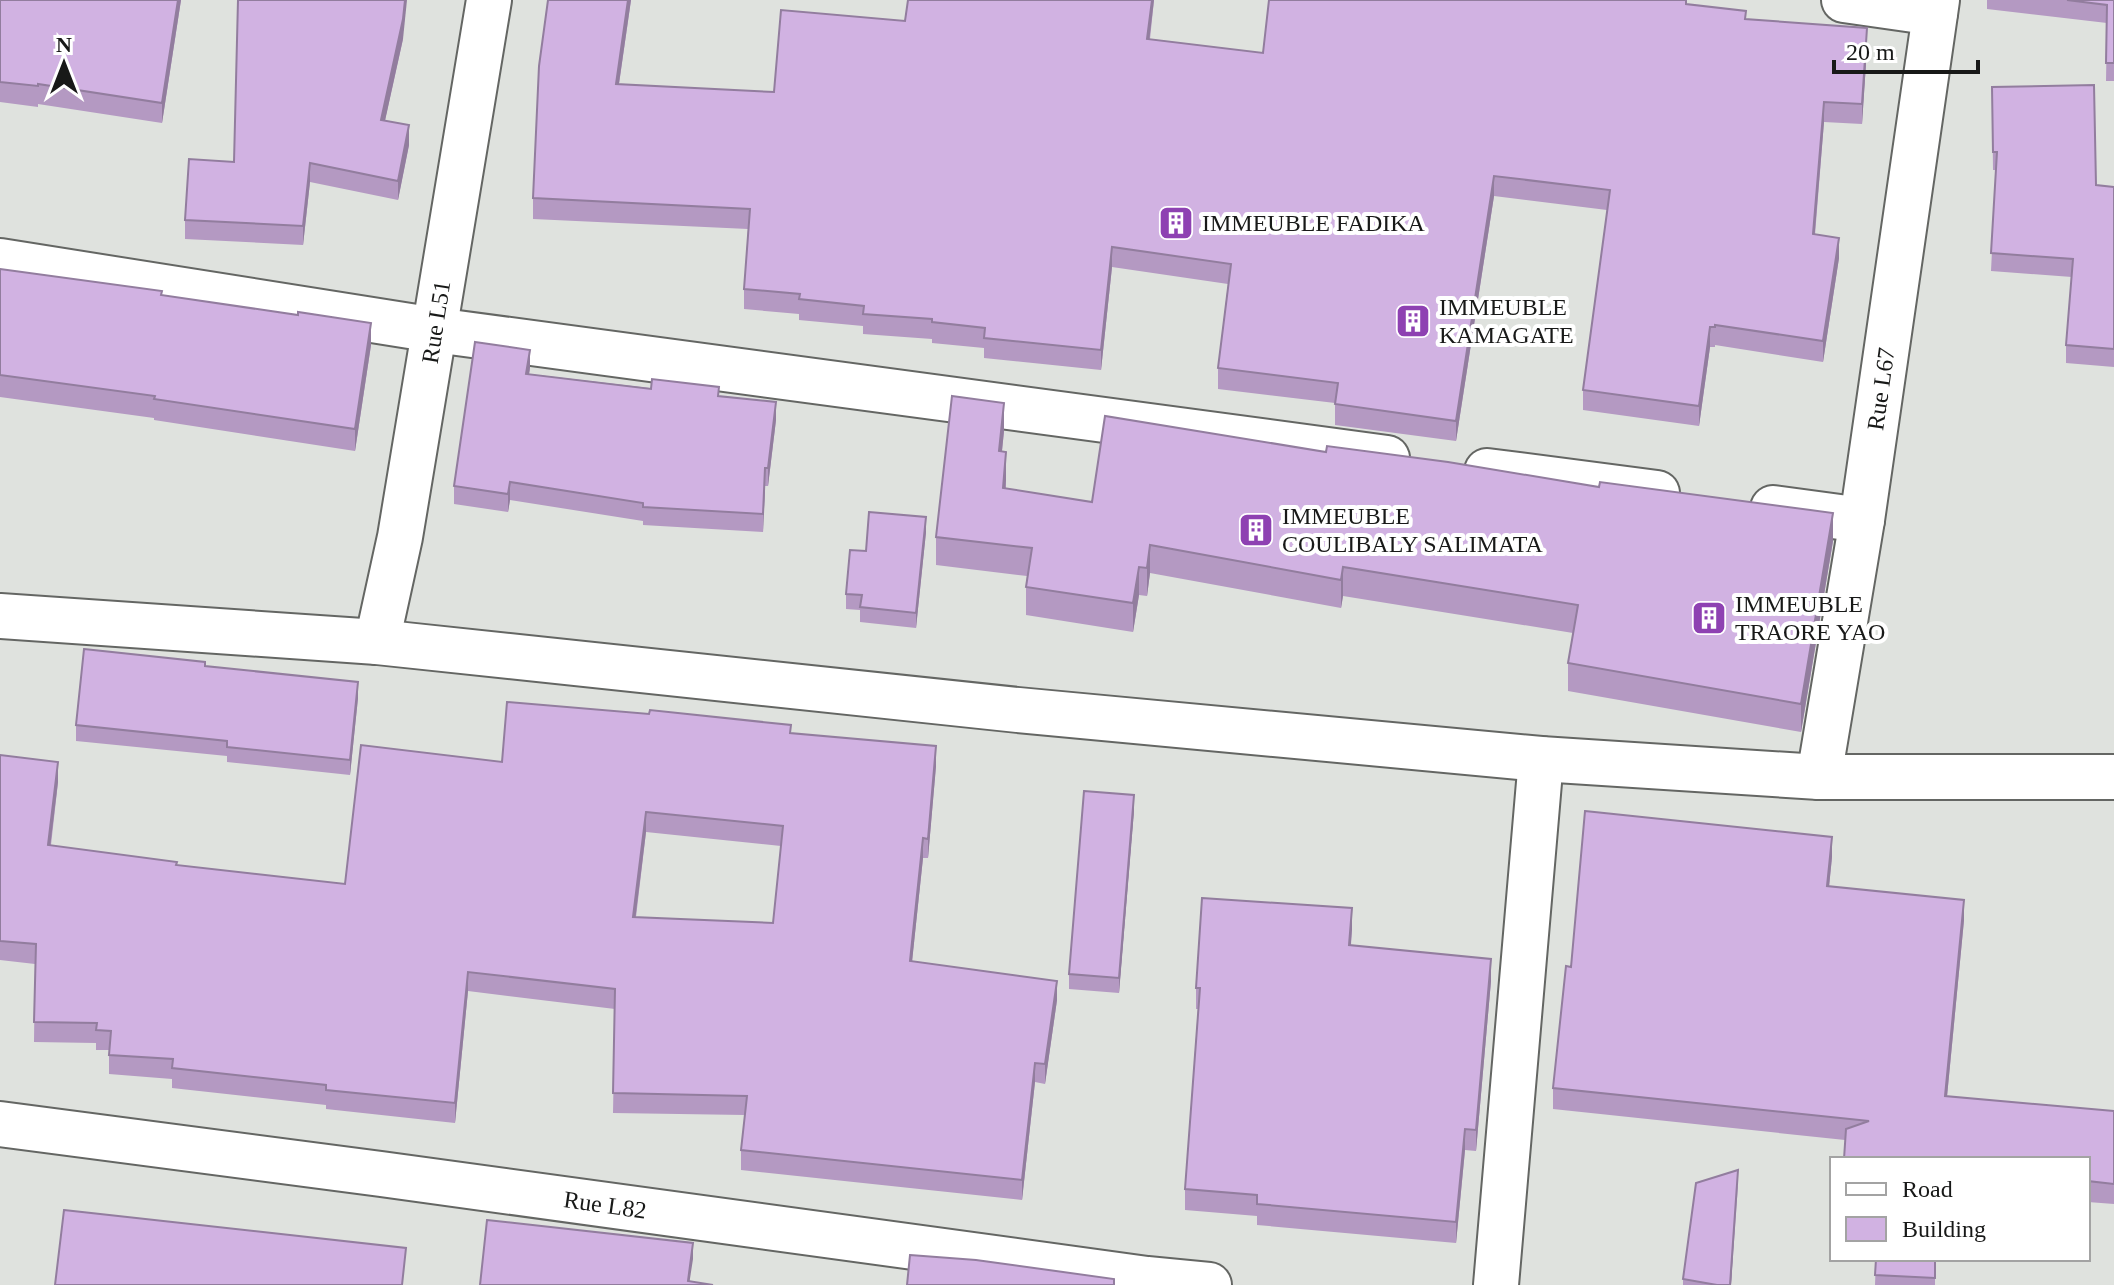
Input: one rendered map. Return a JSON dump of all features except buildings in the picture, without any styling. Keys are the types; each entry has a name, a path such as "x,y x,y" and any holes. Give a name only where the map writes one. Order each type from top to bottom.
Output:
{"street":[{"name":"Rue L51","path":"377,642 400,537 489,0"},
{"path":"1844,0 1936,6"},
{"name":"Rue L67","path":"1819,777 1862,520 1936,6"},
{"path":"0,261 435,330 1689,497"},
{"path":"1736,503 1862,520"},
{"path":"0,616 377,642 1033,712 1541,759 1819,777 2114,777"},
{"path":"1496,1285 1541,759"},
{"name":"Rue L82","path":"0,1124 396,1176 1146,1282 1209,1285"}],"place":[{"name":"IMMEUBLE FADIKA","path":"1176,223"},
{"name":"IMMEUBLE KAMAGATE","path":"1413,321"},
{"name":"IMMEUBLE COULIBALY SALIMATA","path":"1256,530"},
{"name":"IMMEUBLE TRAORE YAO","path":"1709,618"}]}
